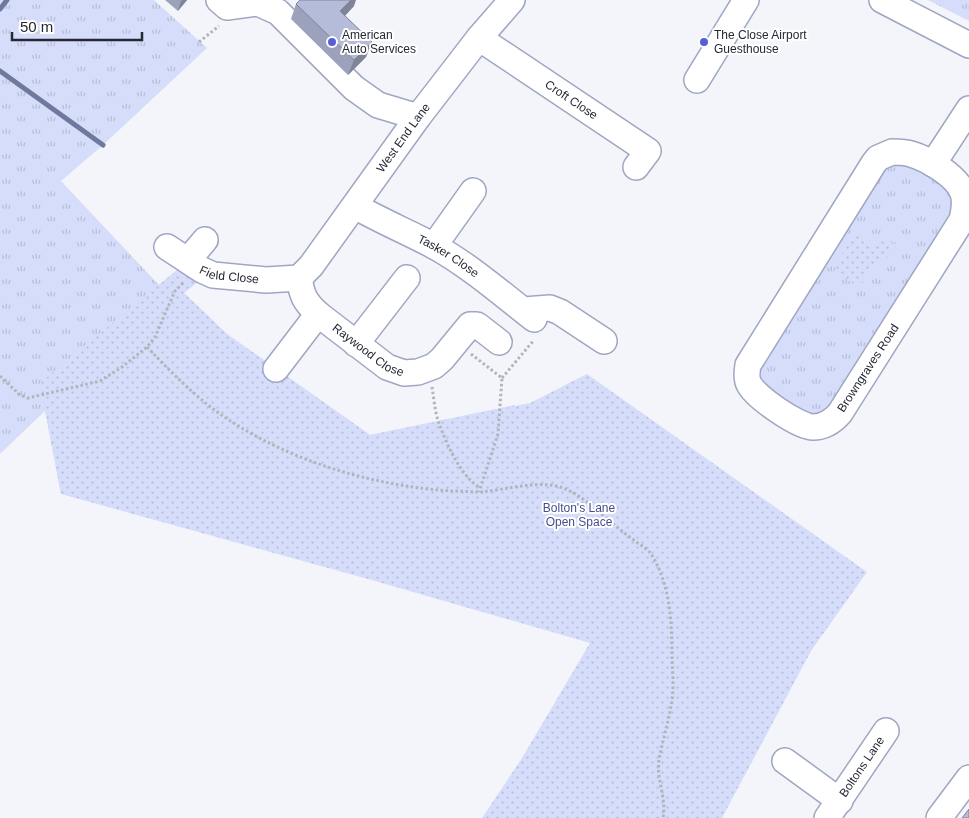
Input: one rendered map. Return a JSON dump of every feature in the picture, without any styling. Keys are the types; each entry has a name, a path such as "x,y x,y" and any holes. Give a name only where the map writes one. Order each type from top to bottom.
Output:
{"street":[{"name":"West End Lane","path":"299,278 311,266 418,117 479,38 512,0"},
{"path":"697,80 746,0"},
{"path":"882,0 969,45"},
{"path":"231,12 258,3 266,3 278,12 354,88 378,105 418,117"},
{"name":"Croft Close","path":"479,38 648,151 636,167"},
{"path":"933,164 969,109"},
{"name":"Browngraves Road","path":"892,152 902,152 933,164 959,184 964,200 962,220 840,413 832,421 822,426 810,427 796,420 756,394 747,380 749,362 878,158 892,152"},
{"path":"434,246 473,191"},
{"name":"Tasker Close","path":"355,206 380,221 434,246 482,279 531,323"},
{"path":"187,270 205,240"},
{"name":"Field Close","path":"167,247 187,270 213,275 266,280 299,278"},
{"name":"Raywood Close","path":"299,278 302,295 308,305 387,367 404,372 418,372 429,369"},
{"path":"356,344 407,278"},
{"path":"531,323 550,308 560,312 604,341"},
{"path":"276,369 318,314"},
{"path":"429,369 442,359 470,325 477,324 499,342"},
{"name":"Boltons Lane","path":"785,761 833,809 886,732"},
{"path":"939,818 968,783"}],"path":[{"path":"199,42 231,12"},
{"path":"0,376 20,395 28,398 100,381 122,367 147,347 159,332 187,270"},
{"path":"480,490 498,434 502,378 531,323"},
{"path":"456,342 502,378"},
{"path":"147,347 207,404 229,420 285,450 311,461 393,484 448,490 480,490 533,485 558,486 582,498 651,554 665,587 671,613 672,630 671,705 659,761 664,810 663,818"},
{"path":"429,369 440,426 460,467 471,482 480,490"}],"green space":[{"path":"0,0 154,0 207,48 103,145 61,181 158,284 184,293 227,334 370,435 515,405 479,500 61,494 45,411 0,454"},
{"path":"928,0 969,0 969,21"},
{"path":"900,159 948,183 957,206 838,406 811,420 768,397 755,368 879,171"},
{"path":"855,234 873,246 881,235 896,245 884,262 879,259 859,287 834,271 840,262 838,260"},
{"name":"Bolton's Lane Open Space","path":"178,269 198,282 184,293 227,334 370,435 530,403 587,374 867,572 811,651 722,818 482,818 522,758 590,643 61,494 40,383"}],"building":[{"path":"300,0 351,0 340,11 372,42 354,60 296,4"},
{"path":"969,809 969,818 962,818"}],"waterway":[{"path":"0,9 7,0"},
{"path":"0,71 103,145"}],"place":[{"name":"American Auto Services","path":"332,42"},
{"name":"The Close Airport Guesthouse","path":"704,42"}]}
